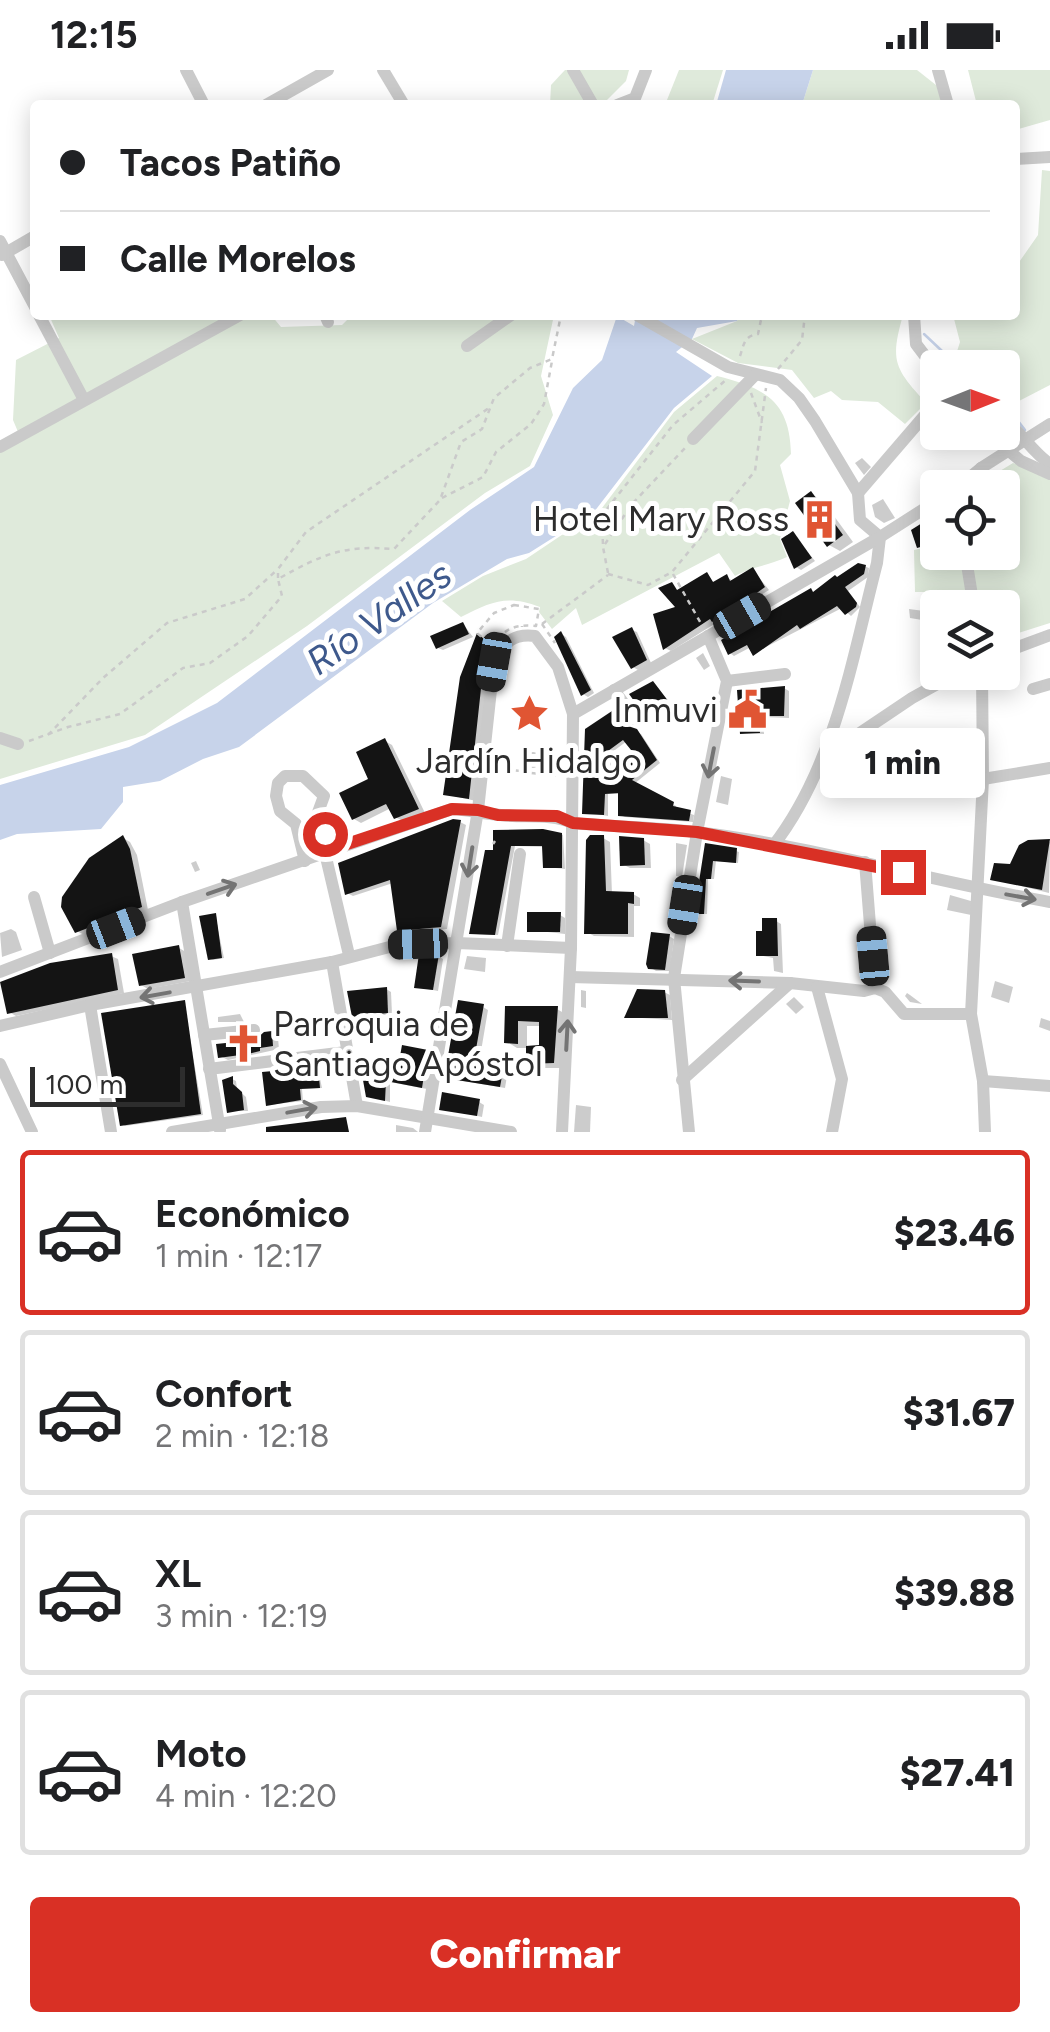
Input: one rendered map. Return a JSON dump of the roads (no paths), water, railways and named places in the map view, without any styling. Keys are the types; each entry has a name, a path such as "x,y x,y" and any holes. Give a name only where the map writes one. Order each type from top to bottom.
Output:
{"street":[{"path":"186,70 201,100"},
{"path":"275,100 328,70"},
{"path":"383,70 401,100"},
{"path":"573,70 590,100"},
{"path":"630,100 635,98 646,70"},
{"path":"938,70 947,100"},
{"path":"1020,159 1050,157"},
{"path":"30,238 2,250 30,298"},
{"path":"43,320 84,400"},
{"path":"0,446 231,320"},
{"path":"468,346 505,320"},
{"path":"647,320 732,368 747,384"},
{"path":"914,320 916,344 920,350"},
{"path":"693,439 747,384 771,377 780,380 799,398 858,493 860,520 880,537"},
{"path":"858,493 920,422"},
{"path":"978,470 1050,424"},
{"path":"1020,432 1050,464"},
{"path":"1008,450 1021,461 1050,474"},
{"path":"573,714 920,511"},
{"path":"773,846 796,816 832,734 877,563 880,537"},
{"path":"425,1132 478,810 494,662 504,643 522,632 535,636 558,668 573,714 572,948 562,1132"},
{"path":"1020,646 1050,635"},
{"path":"690,1132 674,978 697,832 727,681 708,636"},
{"path":"727,681 786,674"},
{"path":"1033,689 1050,684"},
{"path":"614,690 635,719"},
{"path":"851,739 926,690"},
{"path":"982,690 983,779 972,1014 983,1081 985,1132"},
{"path":"832,734 916,764 983,779 1050,768"},
{"path":"0,738 18,744"},
{"path":"305,861 296,824 280,811 276,796 278,783 286,776 303,776 324,796 316,815 328,851 349,955"},
{"path":"0,972 182,902 452,809 697,832 865,862 979,890 1050,902"},
{"path":"508,946 520,854"},
{"path":"865,862 876,988"},
{"path":"34,897 50,953"},
{"path":"182,902 219,1128"},
{"path":"0,1026 332,962 398,945 457,943 572,948"},
{"path":"332,962 357,1106"},
{"path":"570,978 674,978 864,991 876,988 885,992 904,1014 972,1014"},
{"path":"682,1080 790,983"},
{"path":"817,987 842,1079 832,1132"},
{"path":"90,1006 111,1132"},
{"path":"204,1035 254,1030"},
{"path":"209,1069 346,1052"},
{"path":"0,1064 32,1132"},
{"path":"983,1081 1050,1086"},
{"path":"182,1131 219,1128 321,1107 357,1106 512,1132"}],"water":[{"path":"726,70 813,70 804,100 717,100"},
{"name":"Río Valles","path":"616,320 634,326 635,320 737,320 697,328 692,339 676,352 712,376 674,408 594,512 529,553 507,559 433,603 239,747 203,759 160,781 123,787 123,802 101,829 17,834 0,840 0,785 129,747 217,703 470,510 534,467 573,388 602,360"}],"waterway":[{"path":"924,334 941,350"},
{"path":"1020,423 1025,430"}],"place":[{"name":"Hotel Mary Ross","path":"819,519"},
{"name":"Inmuvi","path":"748,710"},
{"name":"Jardín Hidalgo","path":"529,714"},
{"name":"Parroquia de Santiago Apóstol","path":"243,1044"}]}
